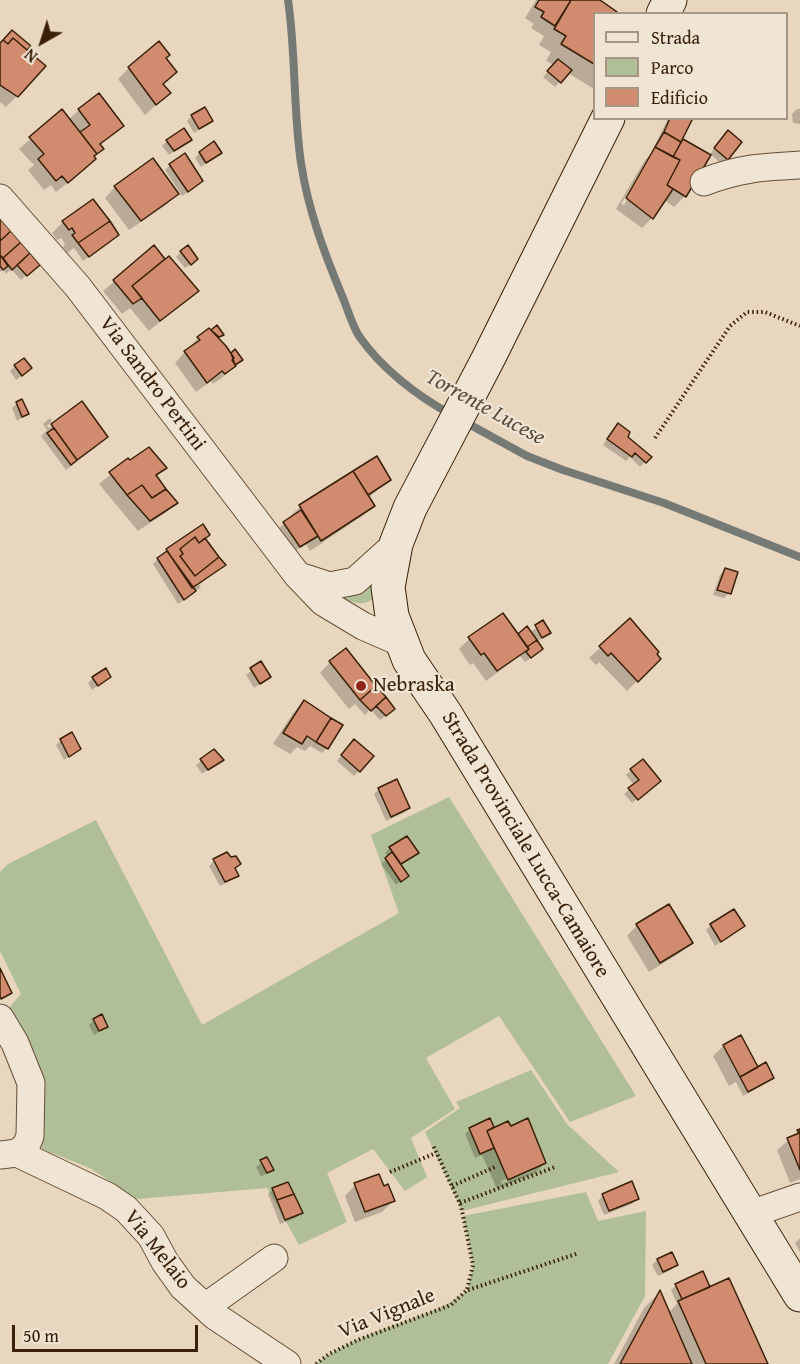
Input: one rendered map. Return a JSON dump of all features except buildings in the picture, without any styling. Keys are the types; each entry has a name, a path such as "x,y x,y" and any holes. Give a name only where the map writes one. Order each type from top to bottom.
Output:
{"main road":[{"name":"Strada Provinciale Lucca-Camaiore","path":"607,120 488,359 410,508 396,544 388,587 392,616 409,660 445,713 800,1295"}],"street":[{"path":"704,182 730,172 800,165"},
{"name":"Via Sandro Pertini","path":"0,198 78,287 298,576 323,602 363,626 402,643"},
{"path":"298,576 330,586 355,581 396,544"},
{"name":"Via Melaio","path":"0,1017 15,1043 31,1083 30,1136 26,1146 9,1154"},
{"name":"Via Melaio","path":"9,1154 107,1196 126,1209 151,1236 165,1262 183,1287 205,1307 287,1364"},
{"path":"751,1214 800,1197"},
{"path":"205,1307 274,1258"}],"path":[{"path":"655,438 730,326 747,312 765,312 800,326"},
{"path":"433,1145 460,1203 473,1265 467,1290"},
{"path":"390,1172 436,1153"},
{"path":"452,1186 495,1167"},
{"path":"460,1203 555,1167"},
{"name":"Via Vignale","path":"316,1364 329,1354 358,1340 451,1305 467,1290 579,1252"}],"green space":[{"path":"375,578 373,599 365,603 356,603 340,597"},
{"path":"449,797 636,1096 570,1122 499,1016 426,1058 455,1109 411,1138 427,1177 405,1191 373,1149 327,1173 347,1222 299,1245 267,1188 137,1199 90,1168 42,1149 44,1082 8,1009 21,994 0,951 0,872 8,864 96,820 202,1025 399,913 371,835"},
{"path":"531,1070 567,1124 619,1172 462,1211 425,1132 460,1108 456,1102"},
{"path":"586,1192 598,1221 646,1211 645,1296 608,1364 316,1364 344,1346 439,1308 467,1291 473,1265 463,1216"}],"waterway":[{"name":"Torrente Lucese","path":"288,0 298,143 304,181 318,232 352,322 368,348 389,370 413,390 452,415"},
{"name":"Torrente Lucese","path":"465,422 527,456 664,503 800,557"}],"place":[{"name":"Nebraska","path":"361,686"}]}
